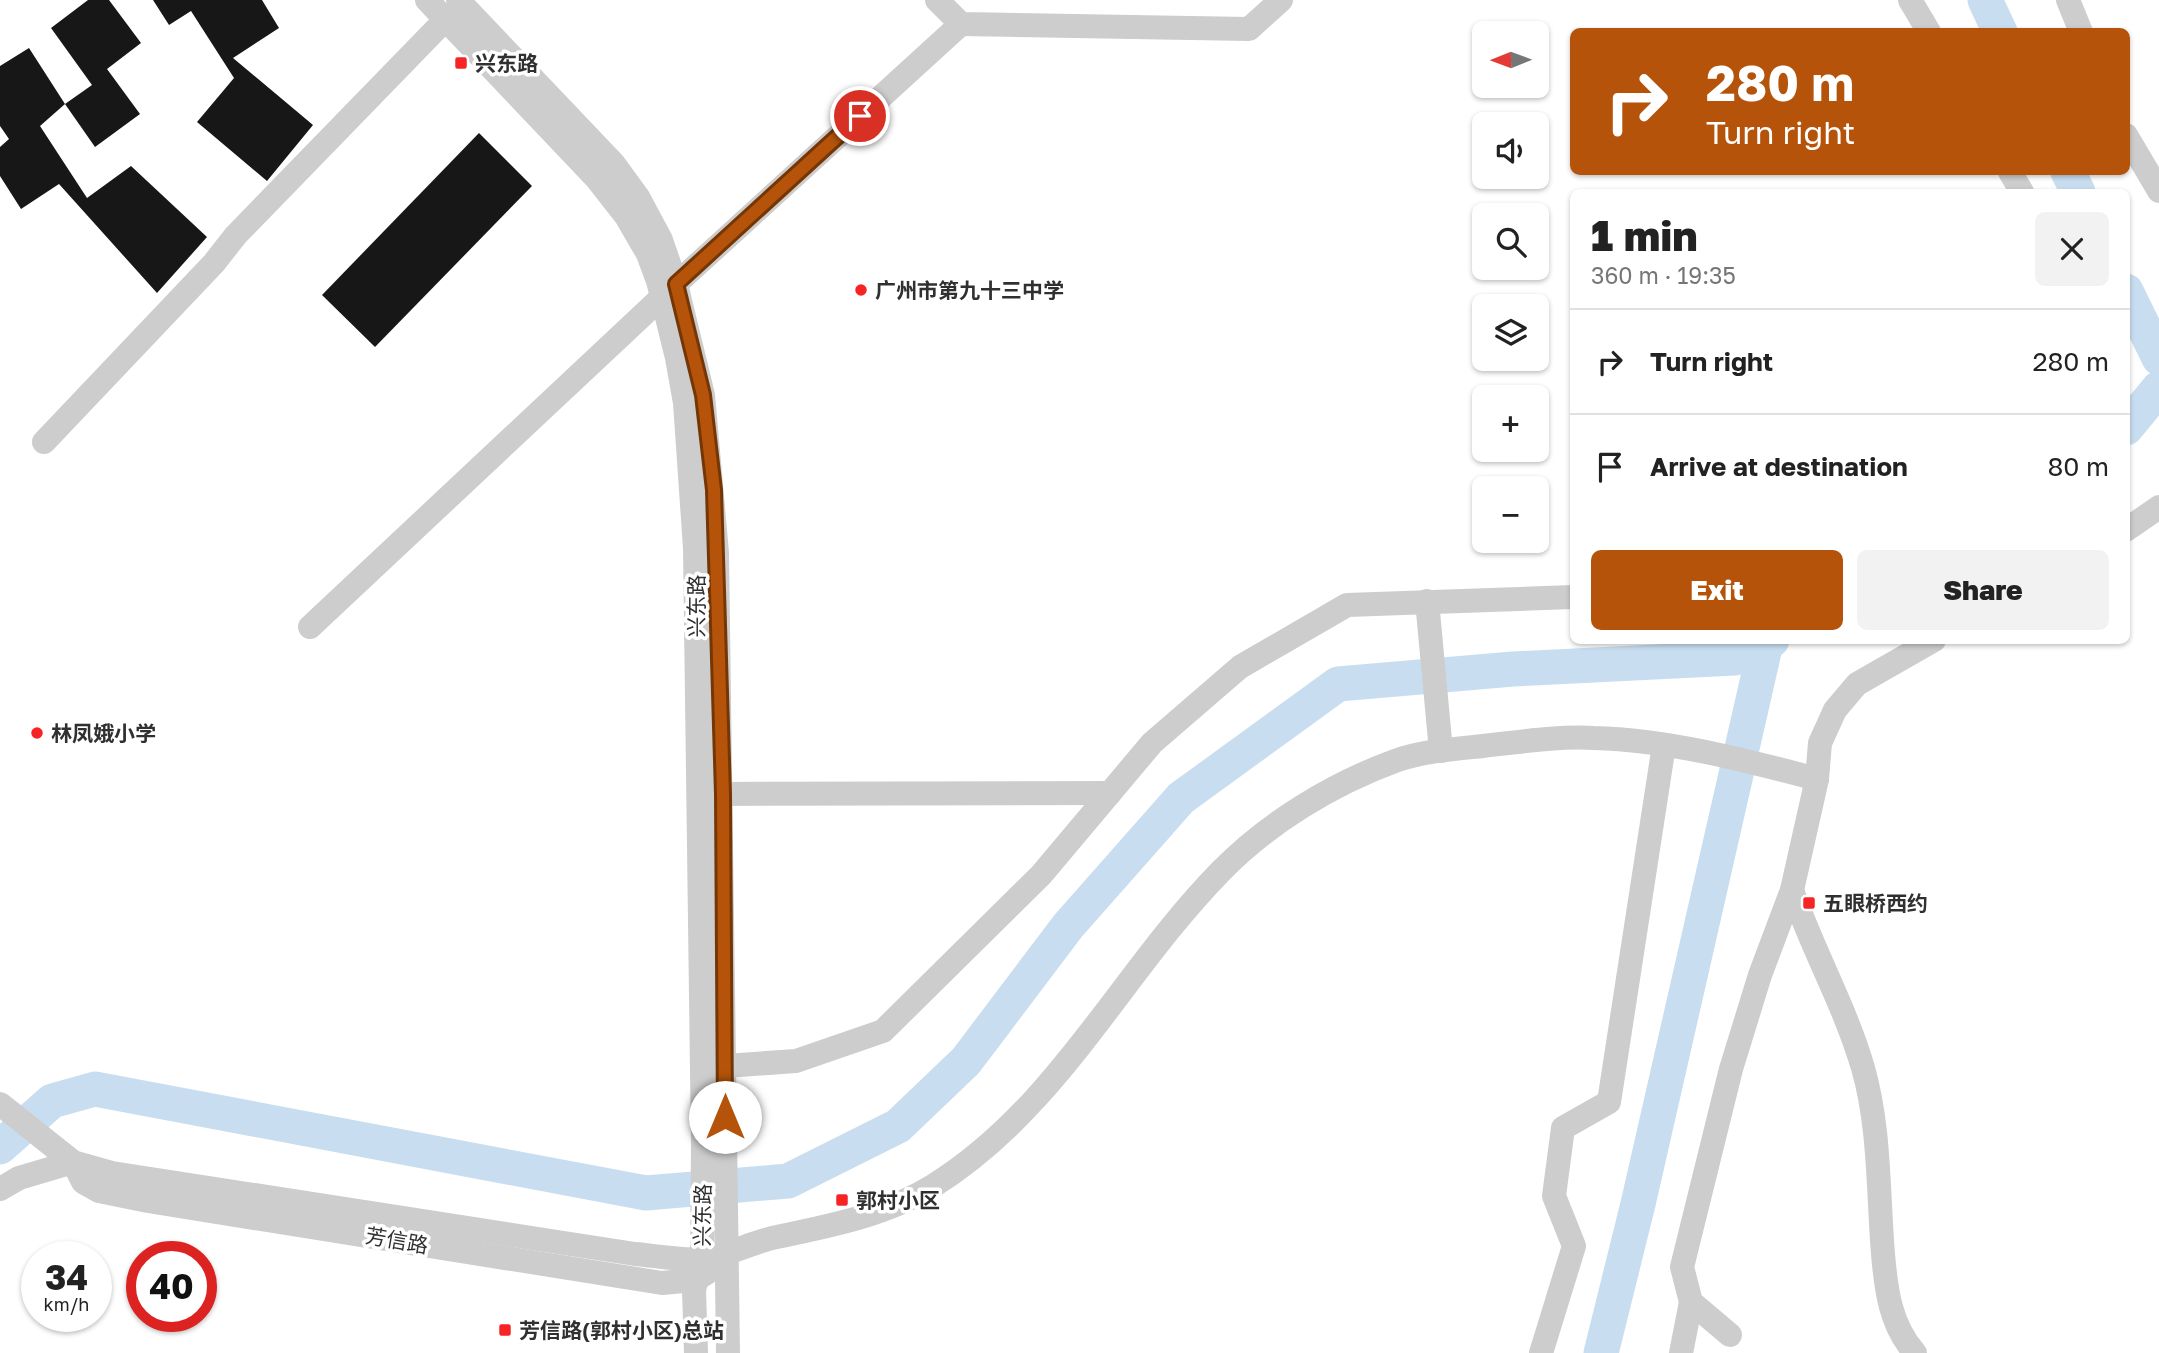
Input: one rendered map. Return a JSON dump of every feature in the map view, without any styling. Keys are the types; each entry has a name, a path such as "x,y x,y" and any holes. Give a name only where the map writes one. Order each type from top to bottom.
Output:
{"street":[{"name":"兴东路","path":"427,0 452,10 597,179 619,207 669,290 685,403 693,486 711,794 725,1066 714,1144"},
{"path":"937,0 961,24"},
{"path":"310,627 669,290 961,24 1249,29 1281,0"},
{"path":"1910,0 1927,28"},
{"path":"2068,0 2079,28"},
{"path":"44,442 214,263 236,235 452,10"},
{"path":"2130,142 2159,191"},
{"path":"2130,527 2159,508"},
{"path":"725,1066 796,1061 883,1031 1041,875 1152,743 1240,667 1347,605 1570,597"},
{"path":"1427,601 1441,751"},
{"path":"1681,1353 1691,1302 1682,1267 1731,1069 1760,975 1792,890 1817,779 1820,743 1835,710 1847,694 1871,674 1927,644"},
{"path":"708,1264 772,1238 878,1212 943,1179 992,1143 1019,1118 1198,897 1244,850 1331,790 1398,760 1441,751 1564,738 1624,739 1720,756 1817,779"},
{"path":"1541,1353 1574,1246 1553,1196 1563,1128 1609,1102 1664,745"},
{"path":"711,794 1110,793"},
{"name":"兴东路","path":"708,1264 714,1225 711,794"},
{"path":"1792,890 1840,1003 1864,1071 1873,1126 1885,1279 1898,1327 1915,1353"},
{"name":"芳信路","path":"4,1107 73,1162 152,1181 708,1264"},
{"path":"0,1189 19,1178 73,1162"},
{"path":"696,1353 708,1264"},
{"path":"708,1264 728,1353"},
{"path":"1691,1302 1730,1335"}],"building":[{"path":"88,0 109,0 141,43 107,69 140,114 95,147 65,104 92,85 51,28"},
{"path":"153,0 262,0 279,28 233,58 313,125 267,181 197,122 234,78 191,11 169,25"},
{"path":"29,48 65,104 40,126 87,198 131,166 207,237 157,293 59,184 21,209 0,176 0,147 9,139 0,126 0,66"},
{"path":"479,133 532,186 375,347 322,295"}],"waterway":[{"path":"1985,0 1998,28"},
{"path":"2070,175 2076,189"},
{"path":"2130,299 2159,358"},
{"path":"2130,423 2159,388"},
{"path":"0,1147 52,1101 95,1089 646,1193 788,1181 898,1126 966,1061 1068,926 1181,798 1338,684 1513,669 1735,658 1764,644"},
{"path":"1601,1353 1638,1204 1766,644"}],"place":[{"name":"兴东路","path":"461,63"},
{"name":"广州市第九十三中学","path":"861,290"},
{"name":"林凤娥小学","path":"37,733"},
{"name":"五眼桥西约","path":"1809,903"},
{"name":"郭村小区","path":"842,1200"},
{"name":"芳信路(郭村小区)总站","path":"505,1330"}],"route":[{"path":"725,1117 723,794 714,490 703,395 676,284 860,116"}]}
